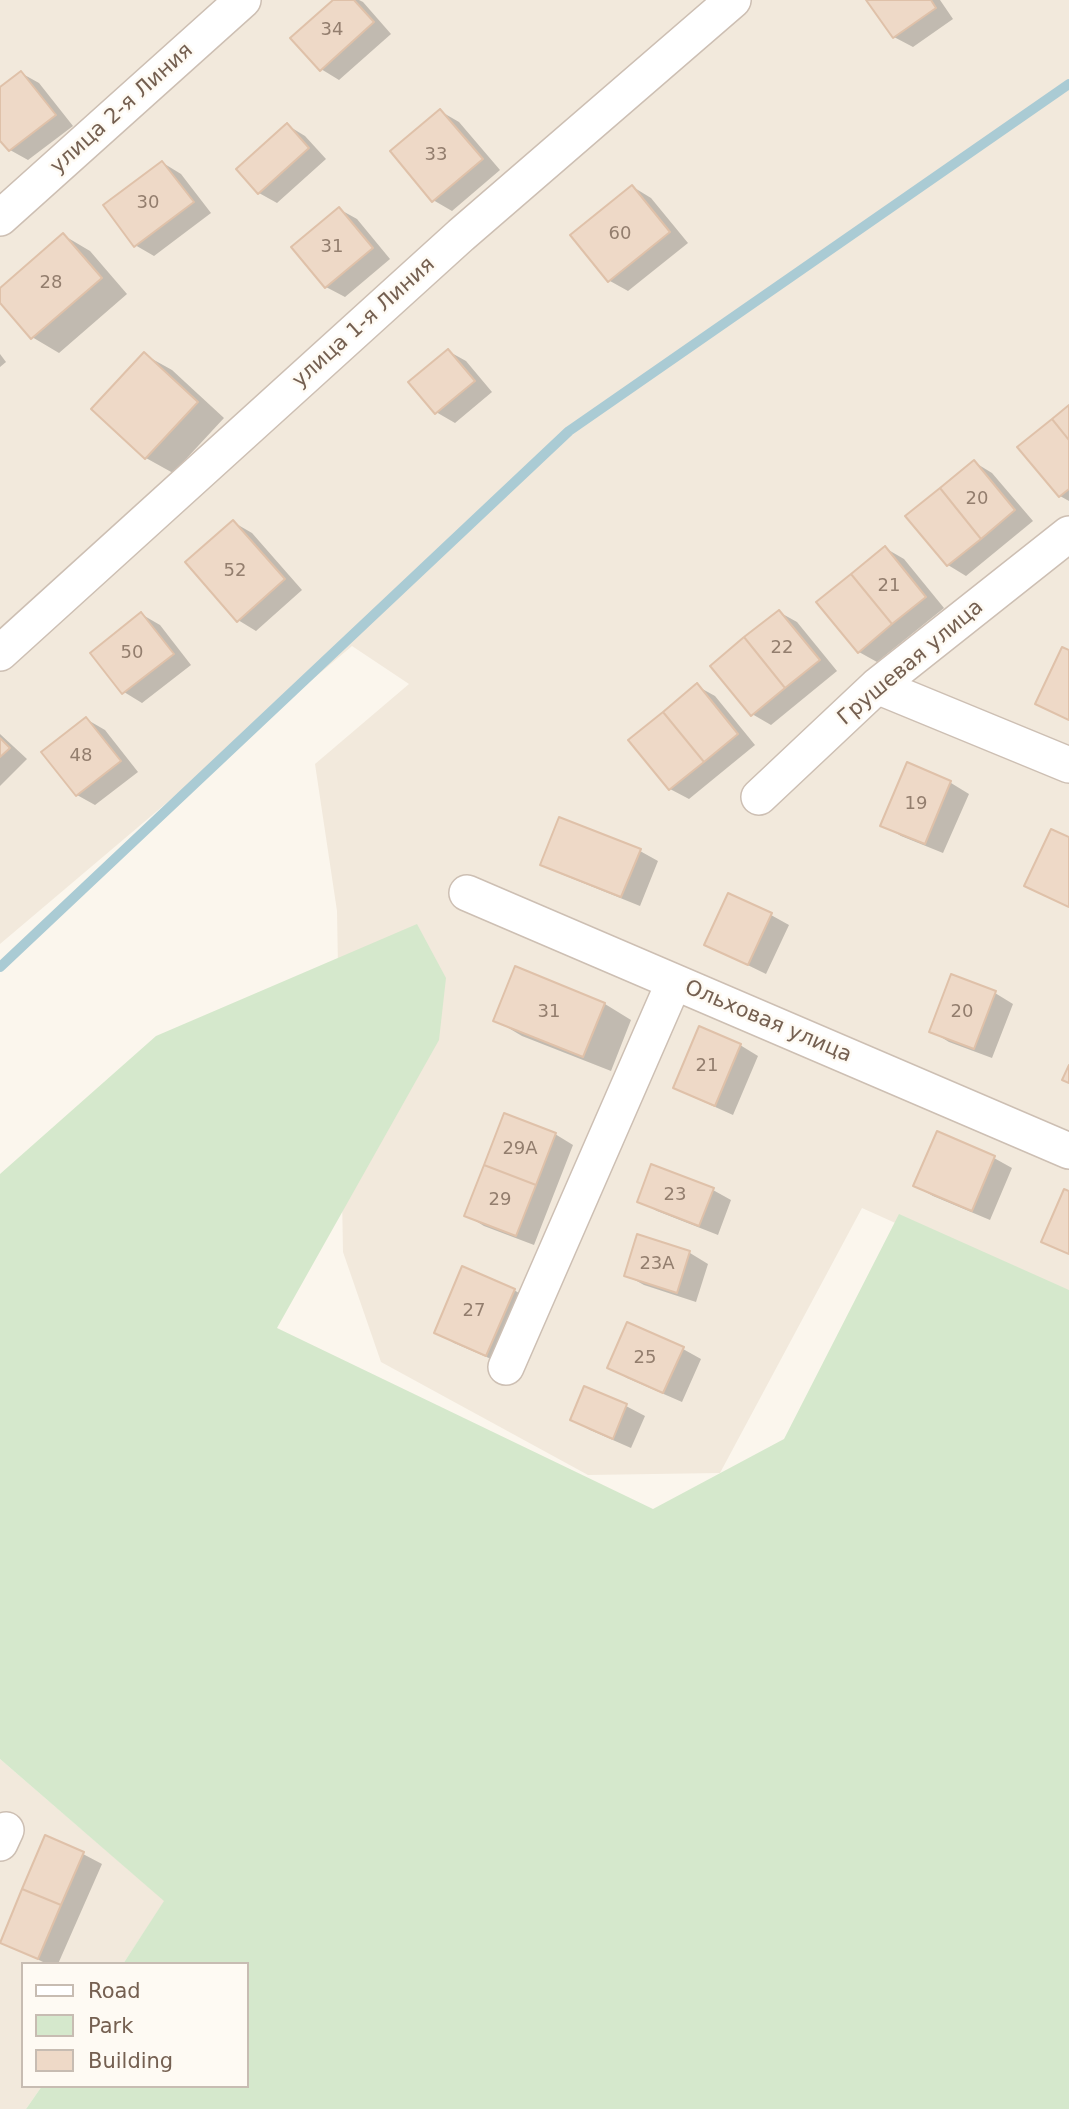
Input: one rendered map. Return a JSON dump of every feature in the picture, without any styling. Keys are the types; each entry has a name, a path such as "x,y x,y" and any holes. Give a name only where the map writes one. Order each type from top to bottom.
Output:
{"street":[{"name":"улица 2-я Линия","path":"0,218 243,0"},
{"name":"улица 1-я Линия","path":"0,653 461,235 733,0"},
{"name":"Грушевая улица","path":"759,797 877,686 1069,534"},
{"path":"877,686 1069,765"},
{"name":"Ольховая улица","path":"467,893 1069,1151"},
{"path":"506,1367 674,982"}],"shaded area":[{"path":"0,0 1069,0 1069,1301 862,1208 720,1473 588,1475 381,1362 343,1252 337,911 315,764 409,684 352,646 0,944"},
{"path":"0,1759 165,1901 124,1962 21,1962 21,2088 41,2088 26,2109 0,2109"}],"green space":[{"path":"417,924 446,978 439,1040 277,1328 653,1509 784,1439 899,1214 1069,1290 1069,2109 26,2109 41,2088 248,2088 248,1962 124,1962 164,1901 0,1759 0,1174 156,1036"}],"building":[{"path":"333,0 354,0 374,22 320,71 290,38"},
{"path":"866,0 931,0 936,8 893,38"},
{"path":"21,71 56,115 9,151 0,141 0,87"},
{"path":"440,109 483,159 432,202 390,151"},
{"path":"287,123 309,148 258,194 236,169"},
{"path":"162,161 194,202 134,247 103,205"},
{"path":"632,185 670,232 608,282 570,235"},
{"path":"339,207 373,248 325,288 291,247"},
{"path":"63,233 102,278 31,339 0,303 0,288"},
{"path":"448,349 475,381 435,414 408,382"},
{"path":"144,352 198,402 145,459 91,409"},
{"path":"1069,405 1069,440 1052,419"},
{"path":"1052,419 1069,440 1069,489 1059,497 1017,447"},
{"path":"974,460 1015,510 981,539 940,488"},
{"path":"940,488 981,539 947,566 905,516"},
{"path":"233,520 285,579 237,622 185,562"},
{"path":"885,546 926,597 892,624 851,574"},
{"path":"851,574 892,624 858,653 816,602"},
{"path":"779,610 820,660 785,688 744,637"},
{"path":"141,612 174,654 122,694 90,653"},
{"path":"744,637 785,688 751,716 710,666"},
{"path":"1062,647 1069,650 1069,720 1035,704"},
{"path":"697,683 738,734 704,762 663,712"},
{"path":"663,712 704,762 669,790 628,740"},
{"path":"86,717 121,761 76,796 41,752"},
{"path":"0,738 10,748 0,757"},
{"path":"907,762 951,781 925,844 880,826"},
{"path":"559,817 641,849 621,897 540,865"},
{"path":"1051,829 1069,837 1069,907 1024,886"},
{"path":"728,893 772,913 748,965 704,945"},
{"path":"515,966 605,1003 583,1057 493,1021"},
{"path":"951,974 996,991 974,1049 929,1032"},
{"path":"699,1026 741,1044 715,1106 673,1088"},
{"path":"1069,1065 1069,1083 1062,1080"},
{"path":"504,1113 556,1133 536,1185 484,1165"},
{"path":"937,1131 995,1156 972,1211 913,1186"},
{"path":"651,1164 714,1188 699,1226 637,1202"},
{"path":"484,1165 536,1185 516,1236 464,1216"},
{"path":"1064,1189 1069,1191 1069,1254 1041,1242"},
{"path":"637,1234 690,1251 677,1293 624,1276"},
{"path":"462,1266 515,1289 486,1356 434,1333"},
{"path":"627,1322 684,1347 663,1393 607,1368"},
{"path":"584,1386 627,1404 613,1439 570,1420"},
{"path":"45,1835 84,1852 61,1905 22,1889"},
{"path":"22,1889 61,1905 38,1959 0,1943"}],"waterway":[{"path":"0,967 569,431 1069,84"}]}
